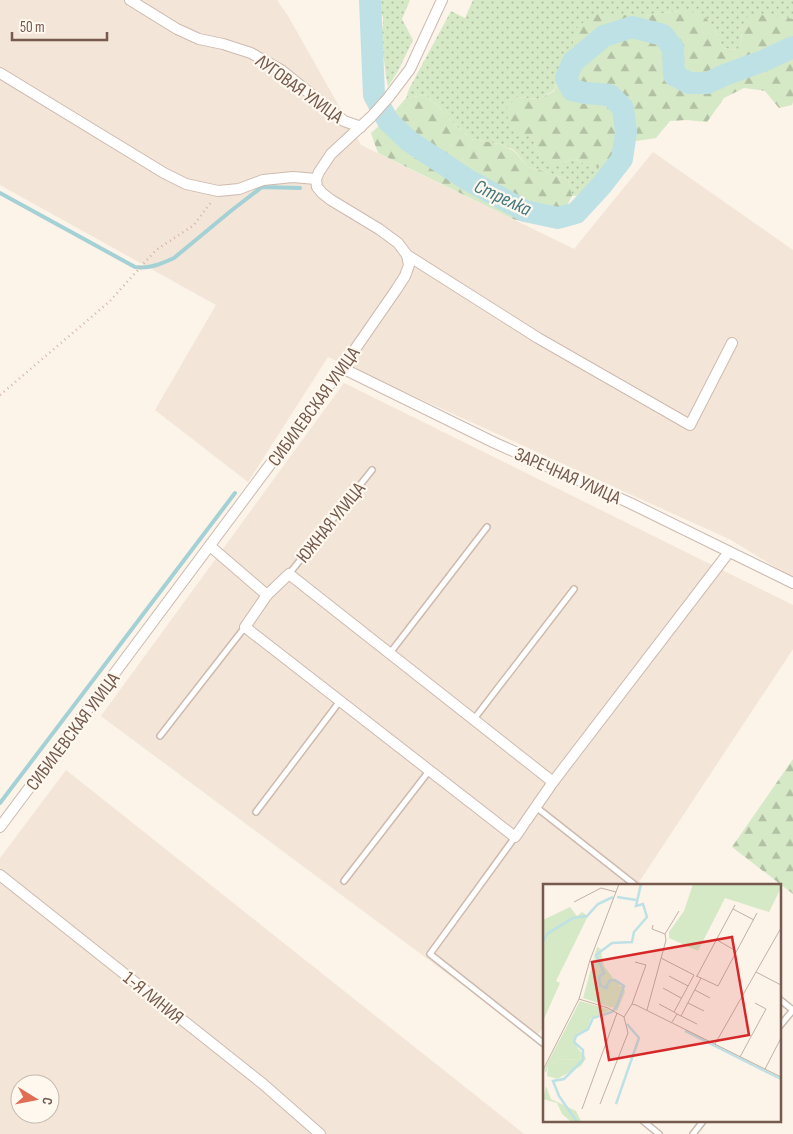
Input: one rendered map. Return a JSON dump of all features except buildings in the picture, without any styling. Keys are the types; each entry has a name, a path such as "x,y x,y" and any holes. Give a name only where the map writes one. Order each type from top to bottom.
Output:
{"street":[{"name":"ЛУГОВАЯ УЛИЦА","path":"130,0 177,29 200,39 252,53 281,70 344,121 361,127"},
{"path":"442,0 410,69 372,117 331,154 319,172 316,179 317,187 322,194 398,243 407,255 538,338 690,425 732,343"},
{"path":"0,73 164,173 186,184 218,192 239,189 263,180 316,179"},
{"name":"СИБИЛЕВСКАЯ УЛИЦА","path":"0,827 342,368 405,276 409,265 407,255"},
{"name":"ЗАРЕЧНАЯ УЛИЦА","path":"342,368 495,443 630,503 793,583"},
{"path":"210,546 267,595"},
{"path":"553,782 289,574 267,595 245,627 515,837 553,782 729,552"},
{"name":"1-Я ЛИНИЯ","path":"0,875 264,1084 320,1134"}],"lane":[{"name":"ЮЖНАЯ УЛИЦА","path":"289,574 372,470"},
{"path":"389,653 487,527"},
{"path":"474,720 574,589"},
{"path":"160,736 245,627"},
{"path":"256,812 340,701"},
{"path":"344,881 430,771"},
{"path":"536,807 634,884"},
{"path":"515,837 430,954 543,1043"},
{"path":"780,1000 793,1010 780,1026"},
{"path":"644,1122 659,1134"},
{"path":"693,1134 702,1122"}],"path":[{"path":"0,394 109,302 156,250 194,224 218,192"}],"shaded area":[{"path":"0,0 277,0 361,145 574,249 653,152 793,250 793,578 731,540 328,357 248,482 155,410 216,305 0,185"},
{"path":"344,383 793,605 793,649 638,884 543,884 543,1027 535,1039 101,716"},
{"path":"66,770 524,1134 0,1134 0,858"}],"green space":[{"path":"376,0 410,0 402,19 413,40 388,87 384,60 379,45 383,18"},
{"path":"473,0 793,0 793,19 784,17 742,28 741,45 737,50 723,48 715,30 679,11 646,16 623,16 573,41 576,54 565,68 554,90 539,99 517,97 540,155 561,164 574,158 588,165 597,166 619,155 603,179 587,195 572,196 568,180 528,167 514,150 500,144 471,139 425,95 406,98 451,11 465,18"},
{"path":"679,11 702,13 715,30 723,48 736,50 741,45 742,28 749,14 793,19 792,105 779,108 765,91 744,88 724,98 707,122 670,121 656,138 636,141 617,157 599,167 586,165 574,158 561,164 549,165 540,155 531,136 522,134 508,120 507,107 517,97 539,99 554,91 565,68 576,54 573,41 578,26 597,14 646,16"},
{"path":"425,95 471,139 500,144 514,151 528,167 568,180 572,196 563,213 530,223 513,219 378,153 371,133 406,98"},
{"path":"793,759 793,894 732,847"}],"waterway":[{"name":"Стрелка","path":"370,0 374,95 388,121 409,141 468,180 525,211 558,218 576,213 601,186 622,159 626,132 623,108 610,95 572,90 566,78 573,62 604,36 632,27 663,35 673,48 674,75 689,83 707,83 793,47"},
{"path":"0,193 135,267 145,267 155,266 174,258 262,187 300,188"},
{"path":"0,803 235,493"}]}
